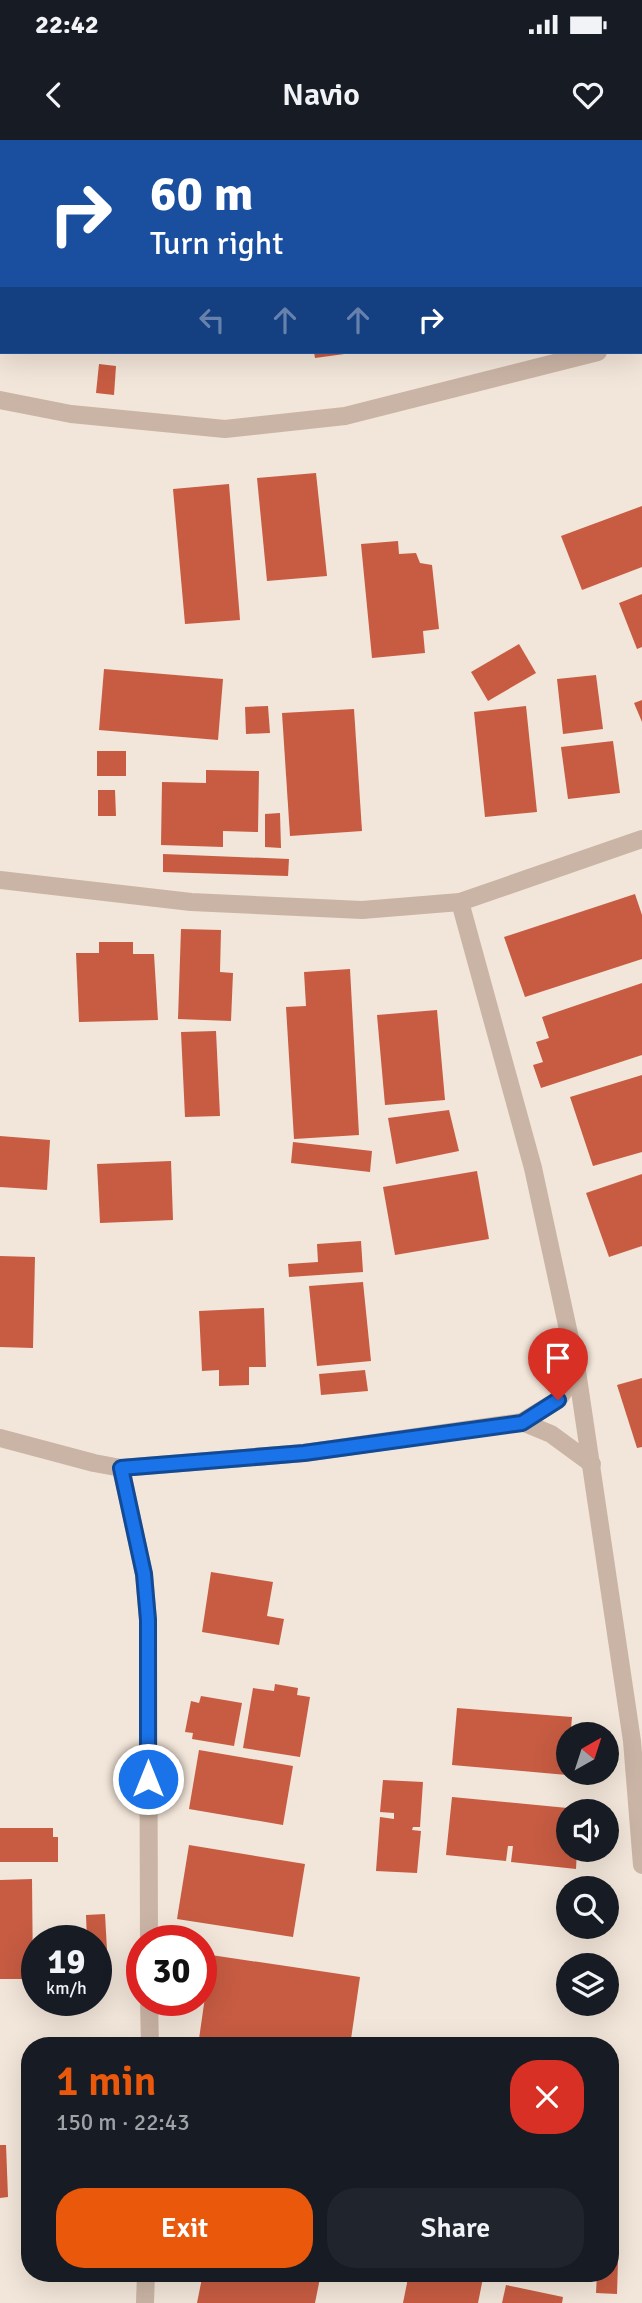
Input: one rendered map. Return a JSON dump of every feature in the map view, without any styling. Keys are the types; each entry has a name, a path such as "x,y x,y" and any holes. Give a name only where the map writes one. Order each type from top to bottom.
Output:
{"street":[{"path":"0,400 71,414 225,429 345,416 590,354"},
{"path":"0,880 191,902 362,911 460,902 642,839"},
{"path":"460,902 533,1168 578,1371 632,1741 642,1865"},
{"path":"0,1438 121,1468 304,1453 522,1423 558,1400 578,1371"},
{"path":"522,1423 551,1433 592,1464"},
{"path":"121,1468 144,1574 148,1620 149,1925"},
{"path":"149,2016 150,2037"},
{"path":"145,2303 146,2282"}],"building":[{"path":"314,354 345,354 315,358"},
{"path":"99,364 116,366 114,395 96,393"},
{"path":"316,473 327,576 267,581 257,478"},
{"path":"229,484 240,620 185,624 173,489"},
{"path":"642,506 642,567 582,590 561,536"},
{"path":"398,541 399,554 416,553 420,563 432,565 439,629 423,631 425,653 372,658 361,544"},
{"path":"642,594 642,647 637,649 619,603"},
{"path":"519,644 536,673 488,701 471,672"},
{"path":"104,669 223,679 218,740 99,730"},
{"path":"596,675 603,729 563,734 557,679"},
{"path":"642,700 642,722 634,703"},
{"path":"268,706 270,733 246,734 245,707"},
{"path":"526,706 537,812 485,817 474,712"},
{"path":"354,709 362,831 290,836 282,713"},
{"path":"613,741 620,793 568,799 561,747"},
{"path":"97,751 126,751 126,776 97,776"},
{"path":"206,770 259,771 258,832 223,831 223,847 161,845 162,782 206,783"},
{"path":"98,790 115,790 116,816 98,816"},
{"path":"280,813 281,848 265,847 265,814"},
{"path":"163,854 289,859 288,876 163,872"},
{"path":"635,894 642,915 642,959 525,997 504,937"},
{"path":"181,929 221,930 220,972 233,973 231,1021 178,1019"},
{"path":"99,942 133,942 133,954 154,954 158,1020 79,1022 76,953 99,953"},
{"path":"350,969 359,1135 294,1139 286,1007 306,1006 304,972"},
{"path":"642,983 642,1055 541,1088 533,1065 543,1062 536,1042 549,1038 542,1017"},
{"path":"437,1010 445,1100 385,1105 377,1015"},
{"path":"216,1031 220,1116 185,1117 181,1032"},
{"path":"642,1075 642,1152 593,1166 570,1097"},
{"path":"449,1110 459,1151 396,1164 388,1118"},
{"path":"0,1136 50,1140 47,1190 0,1187"},
{"path":"293,1142 372,1151 370,1172 291,1163"},
{"path":"171,1161 173,1220 100,1223 97,1164"},
{"path":"477,1171 489,1239 395,1255 383,1187"},
{"path":"642,1174 642,1246 609,1257 586,1193"},
{"path":"361,1241 363,1272 289,1277 288,1264 318,1262 317,1244"},
{"path":"0,1256 35,1257 33,1348 0,1347"},
{"path":"363,1282 371,1361 317,1366 309,1286"},
{"path":"264,1308 266,1367 249,1367 249,1385 219,1386 219,1370 202,1371 199,1311"},
{"path":"365,1370 368,1391 321,1395 319,1374"},
{"path":"642,1378 642,1447 637,1448 617,1385"},
{"path":"211,1572 273,1582 267,1616 284,1619 279,1645 202,1632"},
{"path":"275,1684 298,1688 297,1695 310,1697 300,1757 243,1748 253,1688 274,1691"},
{"path":"201,1696 242,1703 234,1746 192,1739 193,1733 185,1732 191,1701 199,1703"},
{"path":"457,1708 572,1717 572,1722 556,1722 556,1774 452,1765"},
{"path":"199,1750 293,1766 283,1825 189,1809"},
{"path":"383,1780 423,1782 420,1827 413,1827 412,1830 421,1831 417,1873 376,1871 380,1817 394,1819 394,1813 380,1812"},
{"path":"452,1797 556,1807 556,1862 576,1862 576,1869 511,1862 513,1846 508,1846 506,1861 446,1855"},
{"path":"0,1828 53,1828 53,1837 58,1837 58,1862 0,1862"},
{"path":"189,1845 305,1864 293,1937 177,1919"},
{"path":"32,1879 32,1925 21,1925 21,1979 0,1979 0,1880"},
{"path":"105,1914 106,1925 86,1925 86,1915"},
{"path":"217,1956 360,1977 351,2037 199,2037 202,2016 217,2016"},
{"path":"0,2145 6,2145 8,2197 0,2198"},
{"path":"201,2282 319,2282 315,2303 197,2303"},
{"path":"407,2282 482,2282 478,2303 403,2303"},
{"path":"597,2282 617,2282 617,2294 596,2293"},
{"path":"506,2285 563,2297 562,2303 502,2303"}],"route":[{"path":"148,1779 148,1620 144,1574 121,1468 304,1453 522,1423 558,1400"}]}
